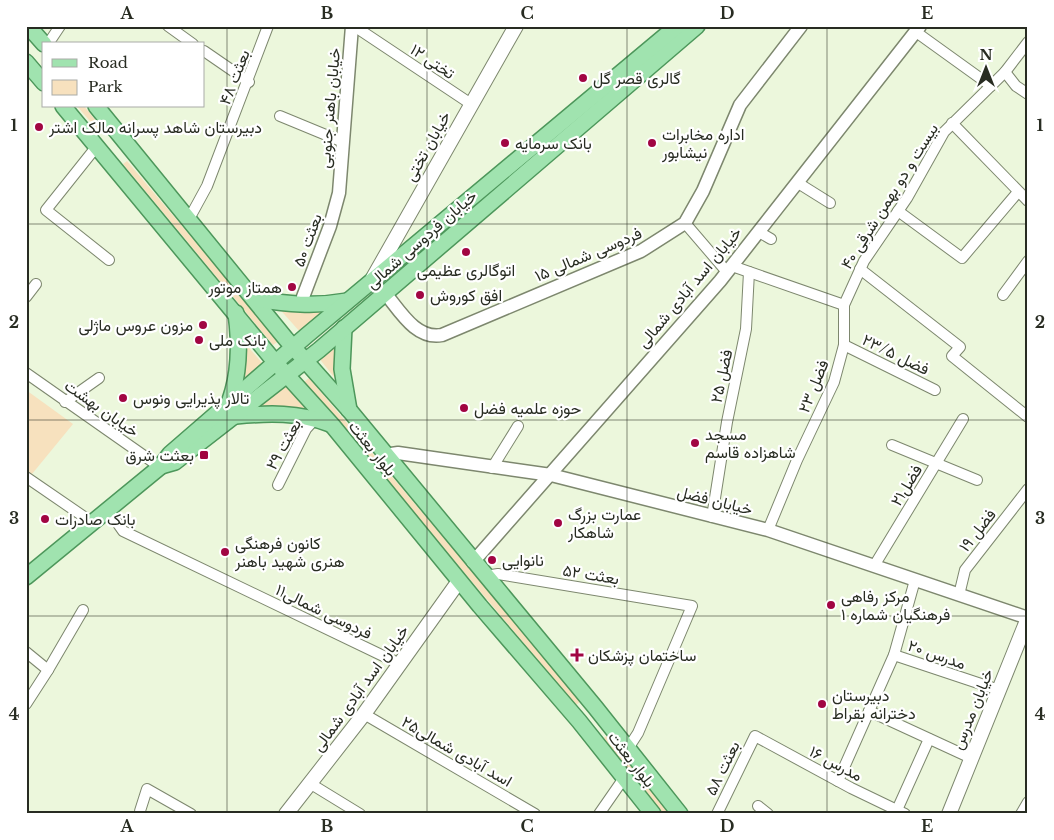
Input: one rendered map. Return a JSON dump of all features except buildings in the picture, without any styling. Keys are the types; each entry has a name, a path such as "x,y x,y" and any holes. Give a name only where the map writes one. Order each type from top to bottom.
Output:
{"main road":[{"path":"28,26 42,42"},
{"name":"خیابان تختی","path":"370,284 470,104 516,26"},
{"name":"خیابان فردوسی شمالی","path":"26,577 93,524 160,467 175,462 232,409 275,362 677,26"},
{"name":"خیابان فردوسی شمالی","path":"232,409 286,376 306,360 697,26"},
{"path":"26,62 42,81"},
{"name":"بلوار بعثت","path":"65,108 236,313 286,376 332,425 459,580 580,721 653,814"},
{"name":"بلوار بعثت","path":"98,108 254,299 350,411 381,451 595,707 627,750 680,814"},
{"path":"97,146 115,129"},
{"path":"254,299 306,306 322,306 350,300"},
{"path":"236,313 240,350 232,409 295,414 315,418 332,425"},
{"path":"344,328 342,369 350,411"},
{"path":"362,462 381,451"},
{"name":"خیابان اسد آبادی شمالی","path":"286,814 364,714 459,580"},
{"name":"خیابان مدرس","path":"949,814 1028,618"},
{"path":"580,721 595,707"}],"street":[{"path":"49,42 60,26"},
{"path":"168,26 190,42"},
{"name":"بعثت ۴۸","path":"189,219 207,186 249,82 268,26"},
{"name":"تختی ۱۲","path":"353,26 470,104"},
{"name":"خیابان باهنر جنوبی","path":"339,192 353,26"},
{"name":"فردوسی شمالی ۱۵","path":"385,293 418,331 431,336 442,335 531,296 626,258 685,223 703,191 740,105 801,26"},
{"path":"918,29 991,86"},
{"name":"خیابان اسد آبادی شمالی","path":"473,562 730,269 918,29"},
{"name":"بیست و دو بهمن شرقی ۴۰","path":"844,305 860,269 898,211 944,132 1005,72 1028,42"},
{"path":"205,52 249,82"},
{"path":"1005,72 1016,86 1028,94"},
{"path":"280,116 343,142"},
{"path":"952,123 1028,201"},
{"path":"97,146 46,210 108,260"},
{"path":"798,183 830,203"},
{"name":"بعثت ۵۰","path":"303,297 324,242 339,192"},
{"path":"898,211 962,258 1018,192"},
{"path":"685,223 730,269 749,272 844,305"},
{"path":"759,232 771,239"},
{"path":"1003,295 1028,261"},
{"path":"860,269 960,346 952,356 1028,417"},
{"name":"فضل ۲۵","path":"712,516 727,422 746,329 749,272"},
{"path":"26,297 36,284"},
{"name":"فضل ۲۳","path":"768,530 797,460 834,382 844,345 844,305"},
{"name":"فضل ۲۳/۵","path":"844,345 935,390"},
{"name":"خیابان بهشت","path":"26,373 160,467"},
{"path":"65,402 99,378"},
{"name":"بعثت ۲۹","path":"278,485 306,429 315,418"},
{"name":"فضل۲۱","path":"874,566 963,419"},
{"path":"492,468 518,426"},
{"path":"892,445 977,480"},
{"name":"خیابان فضل","path":"381,451 551,475 768,530 1028,618"},
{"path":"26,477 93,524"},
{"name":"فضل ۱۹","path":"959,595 964,570 1028,489"},
{"name":"فردوسی شمالی۱۱","path":"108,511 123,531 400,664"},
{"name":"بعثت ۵۲","path":"485,576 498,574 692,606 638,733 627,750"},
{"path":"838,781 894,655 916,580"},
{"path":"26,704 83,610"},
{"path":"26,652 48,670"},
{"name":"مدرس ۲۰","path":"894,655 999,690"},
{"path":"869,711 971,758"},
{"name":"اسد آبادی شمالی۲۵","path":"364,714 535,814"},
{"name":"مدرس ۱۶","path":"755,736 838,781 901,812"},
{"name":"بعثت ۵۸","path":"717,814 755,736"},
{"path":"901,812 929,739"},
{"path":"599,814 624,778"},
{"path":"311,784 360,814"},
{"path":"140,811 147,789 191,814"},
{"path":"1021,814 1028,802"},
{"path":"758,806 768,814"}],"green space":[{"path":"79,108 86,108 104,131 100,133"},
{"path":"127,161 279,341 273,345 123,164"},
{"path":"276,305 327,310 301,333"},
{"path":"337,340 342,387 318,357"},
{"path":"244,342 263,364 240,383"},
{"path":"309,378 581,701 576,705 304,382"},
{"path":"285,385 308,412 256,409"},
{"path":"26,390 73,424 32,474 26,470"},
{"path":"607,736 671,814 662,814 602,739"}],"place":[{"name":"گالری قصر گل","path":"583,78"},
{"name":"دبیرستان شاهد پسرانه مالک اشتر","path":"39,127"},
{"name":"بانک سرمایه","path":"505,143"},
{"name":"اداره مخابرات نیشابور","path":"652,143"},
{"name":"اتوگالری عظیمی","path":"466,252"},
{"name":"همتاز موتور","path":"292,287"},
{"name":"افق کوروش","path":"420,295"},
{"name":"مزون عروس ماژلی","path":"203,325"},
{"name":"بانک ملی","path":"199,340"},
{"name":"تالار پذیرایی ونوس","path":"123,398"},
{"name":"حوزه علمیه فضل","path":"464,408"},
{"name":"مسجد شاهزاده قاسم","path":"695,443"},
{"name":"بعثت شرق","path":"204,455"},
{"name":"بانک صادرات","path":"45,519"},
{"name":"عمارت بزرگ شاهکار","path":"558,523"},
{"name":"کانون فرهنگی هنری شهید باهنر","path":"225,552"},
{"name":"نانوایی","path":"492,560"},
{"name":"مرکز رفاهی فرهنگیان شماره ۱","path":"831,605"},
{"name":"ساختمان پزشکان","path":"577,655"},
{"name":"دبیرستان دخترانه بقراط","path":"822,704"}]}
